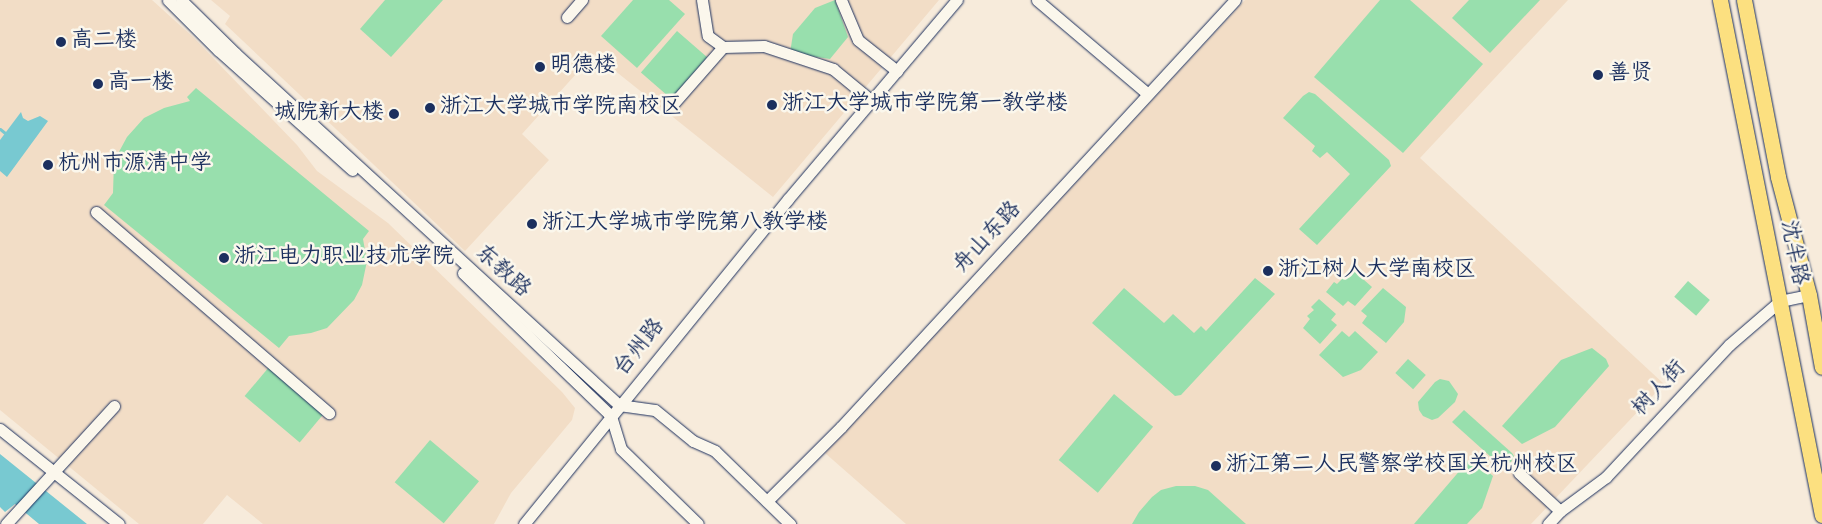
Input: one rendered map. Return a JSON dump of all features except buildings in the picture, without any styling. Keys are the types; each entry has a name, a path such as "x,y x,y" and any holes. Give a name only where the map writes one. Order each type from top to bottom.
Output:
{"main road":[{"name":"沈半路","path":"1720,0 1822,515"},
{"name":"沈半路","path":"1744,0 1778,177 1809,295 1822,367"}],"street":[{"name":"东教路","path":"168,0 218,50 377,192 459,269 611,416 621,449 698,524"},
{"name":"东教路","path":"181,0 235,53 619,405"},
{"path":"567,17 582,0"},
{"path":"702,0 708,36 723,47 764,46 833,69 872,101"},
{"path":"842,0 858,40 897,71"},
{"name":"台州路","path":"524,524 788,199 958,0"},
{"path":"1037,0 1148,94"},
{"name":"舟山东路","path":"767,501 841,427 1234,0"},
{"path":"672,105 723,47"},
{"path":"96,212 329,413"},
{"name":"树人街","path":"1548,524 1560,511 1606,478 1729,345 1780,301 1809,295"},
{"path":"619,405 655,410 693,441 715,451 790,524"},
{"path":"6,524 114,406"},
{"path":"0,429 119,524"},
{"path":"1520,473 1560,511"}],"shaded area":[{"name":"浙江电力职业技术学院","path":"0,0 152,0 193,37 297,145 317,171 388,223 562,392 575,408 572,420 511,493 494,524 263,524 227,495 203,524 139,524 0,410"},
{"name":"浙江大学城市学院南校区","path":"211,0 939,0 773,197 594,54 522,134 549,160 465,251 225,24 230,16"},
{"name":"浙江树人大学南校区","path":"1245,0 1568,0 1420,158 1664,384 1531,524 906,524 825,453"}],"green space":[{"path":"385,0 443,0 391,57 360,29"},
{"path":"633,0 669,0 685,14 637,68 601,36"},
{"path":"835,0 848,37 830,59 790,53 793,34 815,8"},
{"path":"1380,0 1410,0 1483,64 1403,153 1314,77"},
{"path":"1469,0 1540,0 1490,53 1452,18"},
{"path":"677,31 707,57 671,99 641,73"},
{"path":"196,88 369,231 363,239 367,261 362,285 354,300 327,328 311,333 289,336 279,348 104,205 113,193 114,161 127,137 144,118 164,108 190,101 187,97"},
{"path":"1309,92 1315,94 1389,160 1391,166 1317,245 1299,229 1350,174 1327,152 1320,158 1312,151 1315,146 1283,118"},
{"path":"1354,271 1372,287 1355,306 1348,301 1343,306 1326,292 1334,282 1337,284"},
{"path":"1255,278 1275,294 1181,395 1175,396 1092,323 1124,288 1164,323 1173,314 1194,333 1201,326 1206,331"},
{"path":"1688,281 1710,300 1696,316 1674,297"},
{"path":"1383,288 1406,307 1404,322 1386,343 1362,323 1367,316 1361,311"},
{"path":"1319,299 1336,314 1331,320 1337,325 1320,344 1303,328 1310,319 1307,316 1314,310 1311,307"},
{"path":"1342,331 1349,337 1355,331 1378,352 1361,370 1343,377 1319,355"},
{"path":"1592,348 1606,359 1609,366 1555,427 1522,444 1502,426 1561,360"},
{"path":"1408,359 1426,375 1413,389 1395,373"},
{"path":"269,367 324,413 300,442 245,396"},
{"path":"1440,379 1449,381 1458,394 1455,402 1438,418 1432,420 1423,416 1419,410 1418,402 1435,382"},
{"path":"1114,394 1153,427 1098,493 1059,460"},
{"path":"1464,410 1512,453 1514,456 1510,464 1501,466 1452,422"},
{"path":"430,440 479,481 444,523 395,482"},
{"path":"1474,459 1493,476 1482,508 1467,524 1414,524 1468,461"},
{"path":"1176,486 1195,486 1208,490 1246,524 1132,524 1139,512 1152,497 1161,490"}],"water":[{"path":"21,112 23,118 28,121 40,116 48,121 7,177 0,171 0,140"},
{"path":"0,454 87,524 39,524 15,504 5,512 0,507"}],"waterway":[{"path":"0,129 5,133"}],"place":[{"name":"高二楼","path":"61,42"},
{"name":"明德楼","path":"540,67"},
{"name":"善贤","path":"1598,75"},
{"name":"高一楼","path":"98,84"},
{"name":"浙江大学城市学院第一教学楼","path":"772,105"},
{"name":"浙江大学城市学院南校区","path":"430,108"},
{"name":"城院新大楼","path":"394,114"},
{"name":"杭州市源清中学","path":"48,165"},
{"name":"浙江大学城市学院第八教学楼","path":"532,224"},
{"name":"浙江电力职业技术学院","path":"224,258"},
{"name":"浙江树人大学南校区","path":"1268,271"},
{"name":"浙江第二人民警察学校国关杭州校区","path":"1216,466"}]}
